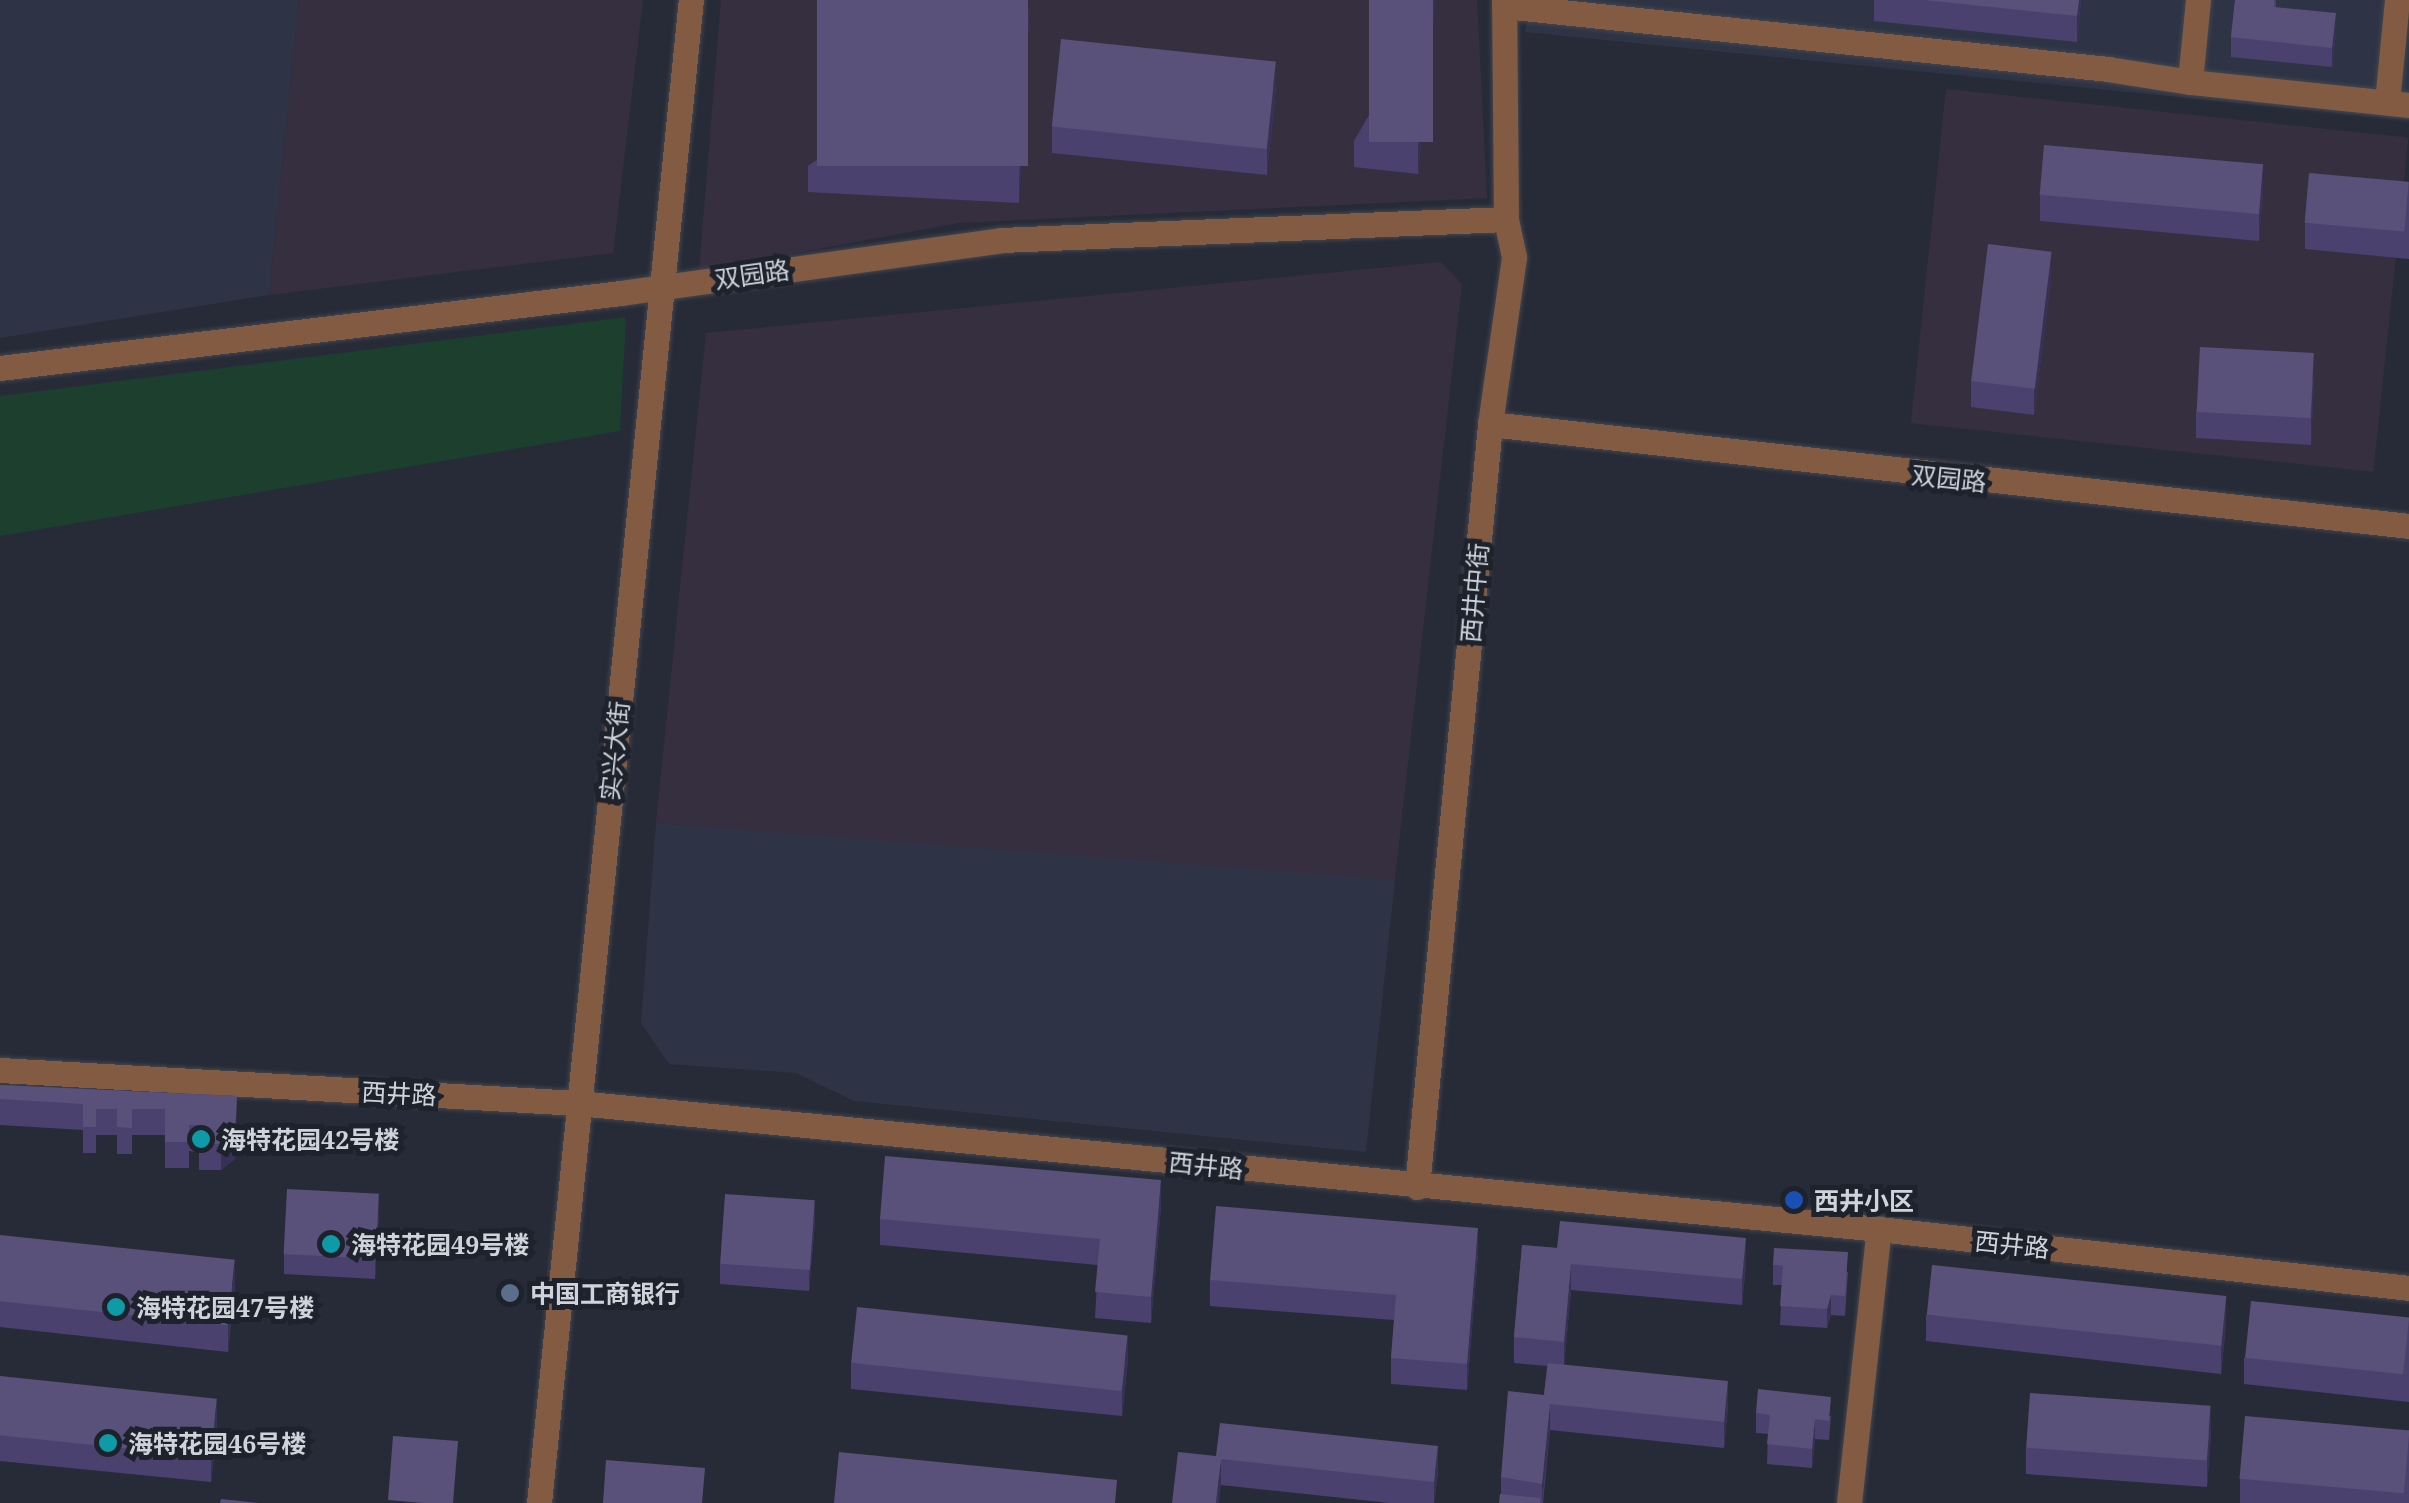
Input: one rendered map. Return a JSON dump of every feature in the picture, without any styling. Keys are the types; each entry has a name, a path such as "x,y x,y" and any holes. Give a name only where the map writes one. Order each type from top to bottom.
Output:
{"street":[{"name":"实兴大街","path":"539,1503 691,0"},
{"path":"2190,82 2198,0"},
{"path":"1504,3 2398,103 2397,0"},
{"name":"西井中街","path":"1418,1186 1490,424 1514,256 1506,218 1504,3"},
{"name":"双园路","path":"0,368 662,287 1001,240 1506,218"},
{"name":"双园路","path":"1490,424 2409,526"},
{"name":"西井路","path":"0,1070 578,1103 1879,1228 2409,1288"},
{"path":"1849,1503 1879,1228"}],"shaded area":[{"path":"0,0 299,0 269,295 0,338"},
{"path":"299,0 643,0 613,253 269,295"},
{"path":"721,0 1477,0 1487,198 958,223 699,271"},
{"path":"1530,0 2409,0 2409,120 1525,32"},
{"path":"1946,89 2408,138 2373,472 1911,423"},
{"path":"1441,262 1462,284 1394,887 656,823 706,333"},
{"path":"656,823 1395,880 1366,1152 854,1101 796,1073 669,1064 641,1023"}],"green space":[{"path":"626,317 620,431 0,536 0,396"}],"building":[{"path":"817,0 1028,0 1028,166 817,166"},
{"path":"1369,0 1433,0 1433,142 1369,142"},
{"path":"1924,0 2079,0 2077,16"},
{"path":"2235,0 2274,0 2274,7 2336,13 2332,48 2231,37"},
{"path":"1061,39 1276,62 1267,149 1052,127"},
{"path":"2044,145 2263,164 2259,214 2040,195"},
{"path":"2309,173 2409,182 2404,232 2305,223"},
{"path":"1988,244 2052,252 2035,389 1971,381"},
{"path":"2200,347 2314,353 2310,418 2197,412"},
{"path":"0,1085 237,1096 235,1133 221,1144 199,1144 199,1125 189,1125 189,1142 165,1142 165,1109 132,1109 132,1128 117,1127 117,1109 96,1109 96,1127 83,1127 83,1104 0,1099"},
{"path":"885,1156 1161,1180 1151,1297 1095,1292 1100,1239 880,1219"},
{"name":"海特花园49号楼","path":"287,1189 379,1194 375,1259 284,1254"},
{"path":"725,1194 815,1200 810,1270 720,1264"},
{"path":"1216,1206 1478,1228 1467,1364 1391,1358 1396,1295 1210,1280"},
{"path":"1560,1221 1746,1238 1742,1279 1571,1264 1564,1342 1514,1337 1522,1245 1557,1248"},
{"path":"0,1235 235,1260 228,1325 0,1301"},
{"path":"1774,1248 1848,1252 1845,1296 1831,1295 1827,1309 1780,1306 1783,1266 1773,1265"},
{"path":"1932,1265 2226,1296 2221,1346 1927,1315"},
{"path":"2251,1301 2409,1318 2403,1374 2245,1358"},
{"path":"857,1307 1128,1335 1122,1391 851,1363"},
{"path":"1548,1363 1728,1381 1724,1422 1550,1404 1542,1484 1501,1477 1508,1391 1544,1395"},
{"path":"0,1376 217,1399 211,1457 0,1435"},
{"path":"1758,1389 1831,1397 1829,1421 1815,1419 1812,1449 1767,1444 1770,1415 1756,1413"},
{"path":"2030,1393 2211,1406 2207,1460 2026,1448"},
{"path":"2245,1416 2409,1430 2404,1493 2240,1479"},
{"path":"1220,1423 1438,1446 1434,1482 1221,1459 1216,1503 1172,1503 1178,1452 1216,1456"},
{"path":"393,1436 458,1441 453,1503 388,1500"},
{"path":"839,1452 1117,1480 1115,1503 834,1503"},
{"path":"606,1460 705,1468 702,1503 603,1503"},
{"path":"1500,1494 1540,1498 1540,1503 1499,1503"},
{"path":"221,1499 258,1503 220,1503"}],"place":[{"name":"海特花园42号楼","path":"201,1139"},
{"name":"西井小区","path":"1794,1200"},
{"name":"海特花园49号楼","path":"331,1244"},
{"name":"中国工商银行","path":"510,1293"},
{"name":"海特花园47号楼","path":"116,1307"},
{"name":"海特花园46号楼","path":"108,1443"}]}
